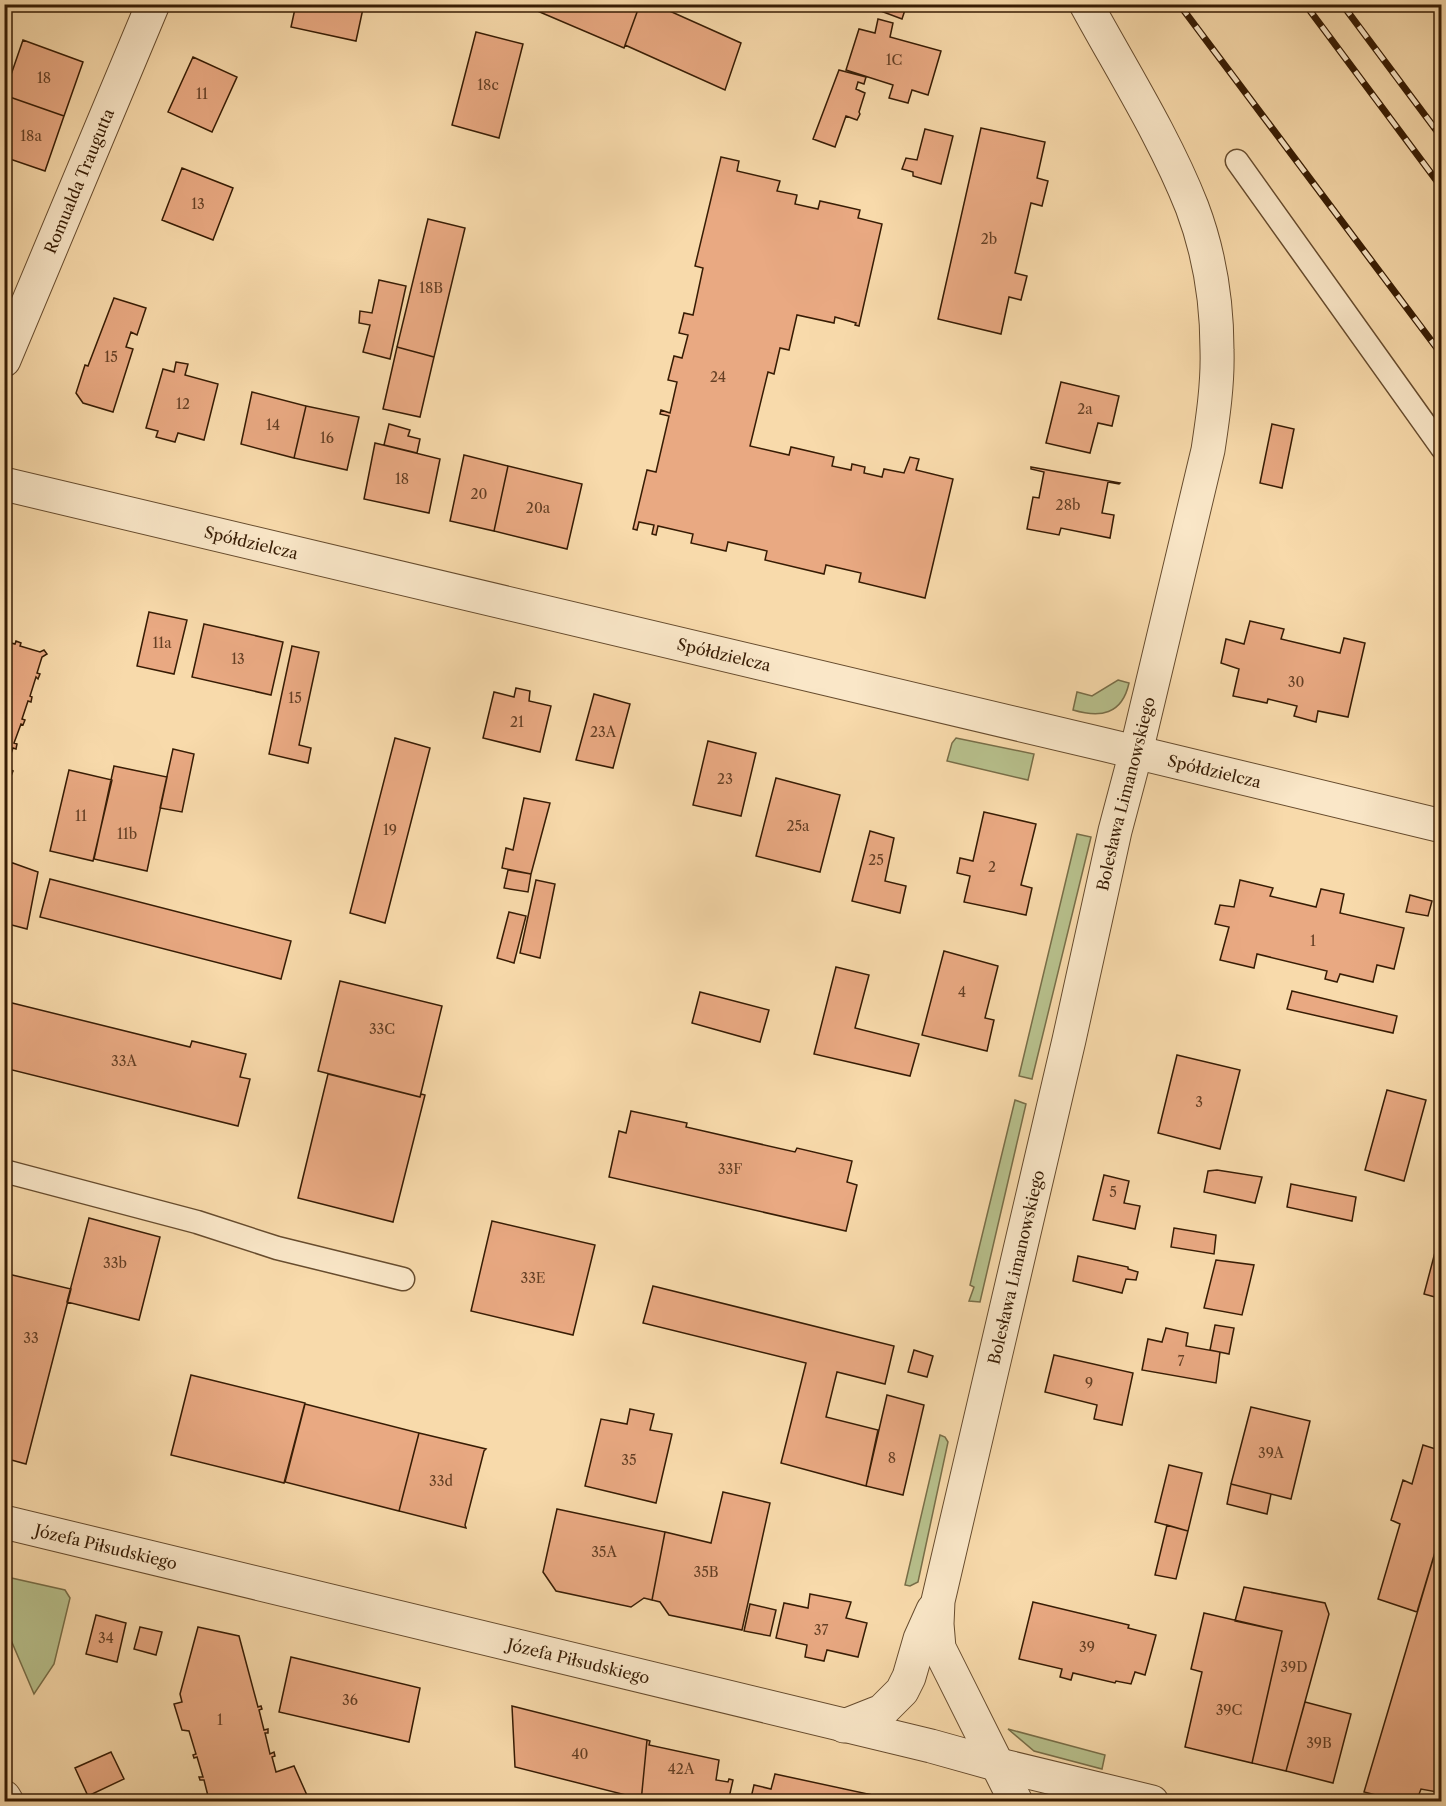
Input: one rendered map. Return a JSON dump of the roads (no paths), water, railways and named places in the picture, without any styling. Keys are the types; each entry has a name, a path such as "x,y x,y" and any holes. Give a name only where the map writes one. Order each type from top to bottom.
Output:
{"street":[{"name":"Romualda Traugutta","path":"4,360 153,4"},
{"name":"Bolesława Limanowskiego","path":"844,1726 882,1711 902,1691 909,1677 920,1639 938,1601 1069,1040 1115,831 1208,450 1214,411 1218,352 1215,308 1205,250 1193,209 1180,179 1086,4"},
{"name":"Spółdzielcza","path":"4,484 1442,826"},
{"name":"Józefa Piłsudskiego","path":"4,1522 931,1746 1152,1802"},
{"name":"Bolesława Limanowskiego","path":"938,1601 939,1648 1016,1802"},
{"path":"4,1797 7,1802"}],"lane":[{"path":"1238,161 1442,448"},
{"path":"4,1170 197,1222 278,1248 403,1279"}],"railway":[{"path":"1179,4 1442,355"},
{"path":"1305,4 1442,188"},
{"path":"1342,4 1442,138"}]}
